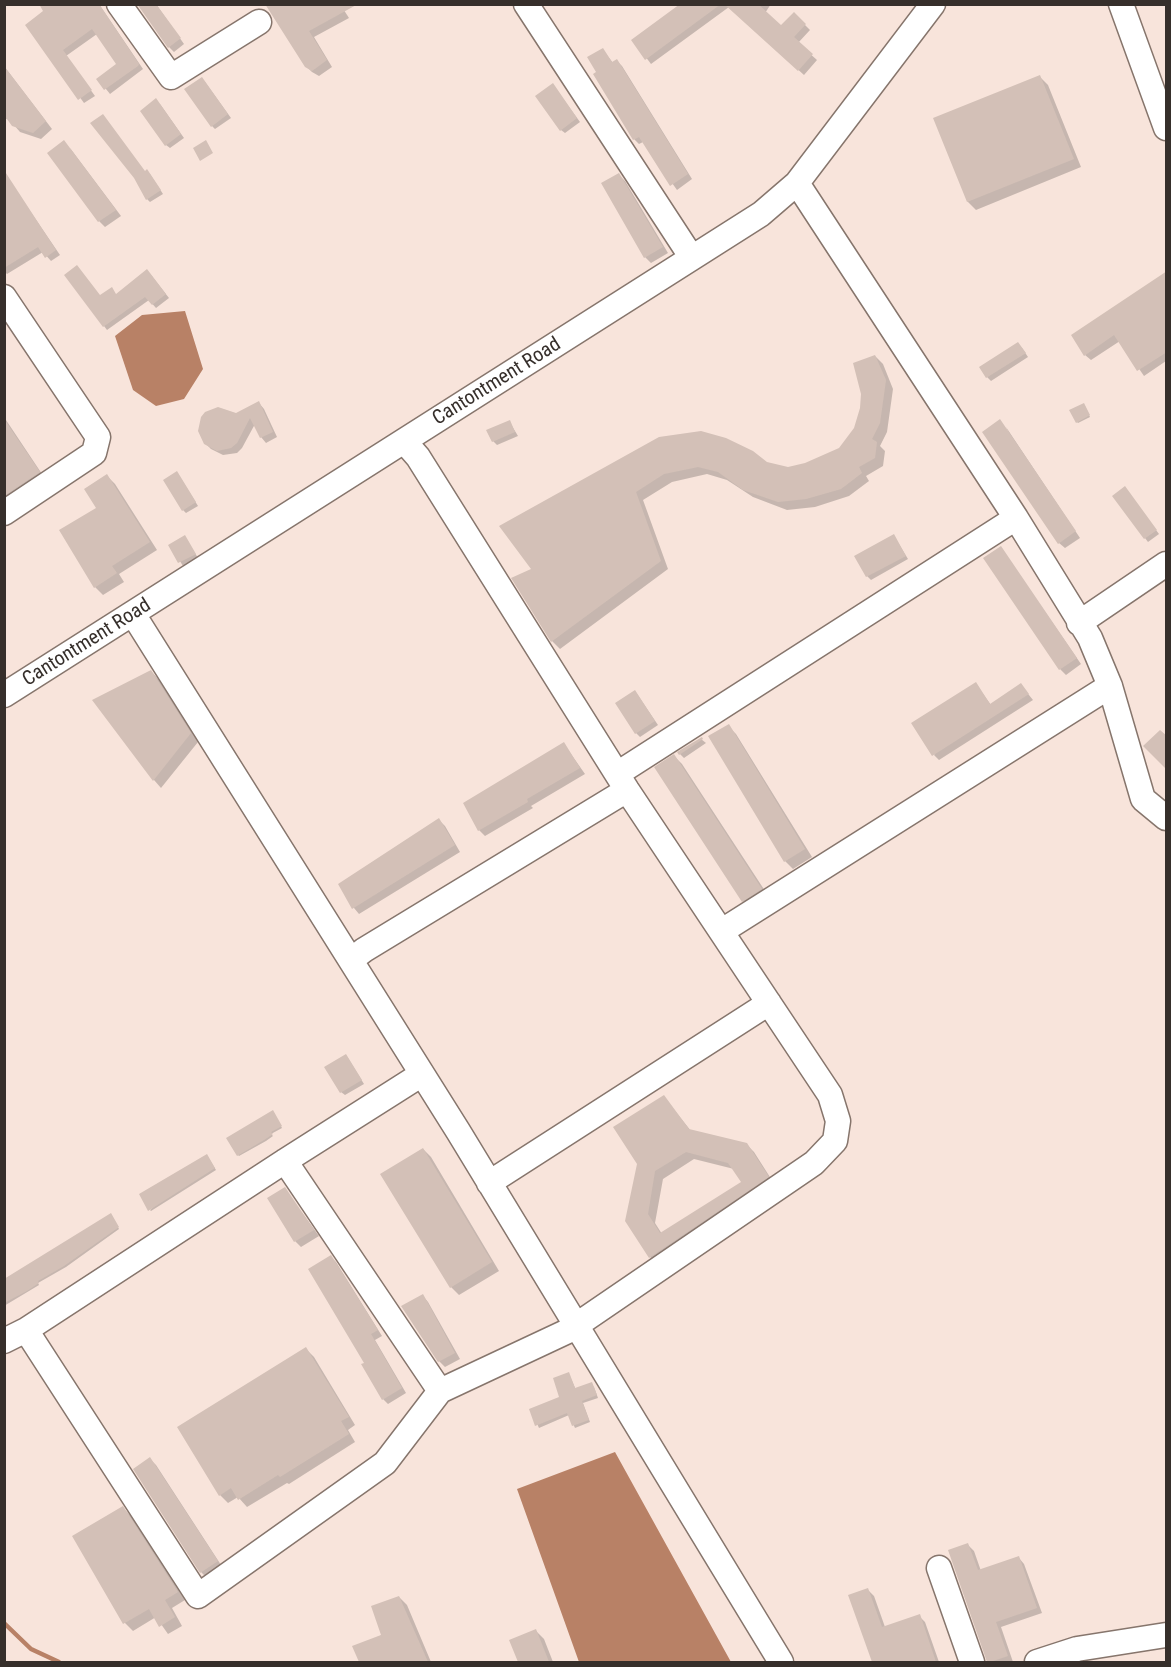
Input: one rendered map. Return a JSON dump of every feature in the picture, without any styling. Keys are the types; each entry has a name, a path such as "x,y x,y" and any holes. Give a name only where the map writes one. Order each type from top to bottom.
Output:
{"street":[{"path":"120,4 171,77 259,22"},
{"path":"526,4 692,258"},
{"name":"Cantontment Road","path":"7,687 133,614 761,214 797,183 933,4"},
{"path":"1121,4 1167,128"},
{"path":"797,183 1016,518 1090,638 1110,686 1143,799 1167,818"},
{"path":"4,297 98,437 94,453 4,513"},
{"path":"26,1330 198,1596 385,1462 440,1390 568,1331 814,1163 835,1141 838,1121 830,1095 622,782 424,467 404,441"},
{"path":"351,960 1016,518"},
{"path":"1079,623 1167,564"},
{"path":"133,614 422,1074 781,1662"},
{"path":"722,931 1110,686"},
{"path":"489,1183 769,1003"},
{"path":"4,1341 26,1330 422,1074"},
{"path":"285,1161 440,1390"},
{"path":"939,1568 972,1662"},
{"path":"1036,1662 1077,1649 1167,1635"}],"shaded area":[{"path":"185,311 203,369 184,399 156,406 133,390 115,336 142,315"},
{"path":"615,1452 731,1662 579,1662 517,1489"}],"building":[{"path":"39,4 99,4 139,64 138,66 104,90 96,79 116,64 92,29 63,50 92,90 78,100 25,25 43,11"},
{"path":"137,4 156,4 181,38 168,48"},
{"path":"265,4 358,4 309,31 327,60 312,71 305,67"},
{"path":"680,4 721,4 645,60 631,40"},
{"path":"724,4 758,4 781,25 794,12 806,24 794,37 813,54 798,71"},
{"path":"603,48 612,62 617,59 688,174 670,186 639,137 633,140 593,74 596,72 587,57"},
{"path":"4,66 46,121 33,133 12,126 4,115"},
{"path":"1040,75 1074,159 967,202 933,118"},
{"path":"202,77 228,114 211,127 184,89"},
{"path":"553,83 577,118 560,131 535,96"},
{"path":"156,98 181,134 165,146 140,111"},
{"path":"103,114 161,190 146,200 134,178 90,123"},
{"path":"64,140 116,210 98,222 47,153"},
{"path":"206,140 213,153 200,161 193,148"},
{"path":"4,170 56,250 45,258 38,247 4,268"},
{"path":"619,173 663,247 644,258 601,183"},
{"path":"77,265 100,295 112,287 116,294 147,269 166,294 152,305 145,297 103,327 64,275"},
{"path":"1167,271 1167,352 1137,371 1114,335 1084,356 1071,335"},
{"path":"1018,342 1026,353 986,378 979,367"},
{"path":"875,355 886,380 880,423 872,439 877,442 875,458 859,467 862,473 841,489 806,499 778,502 743,490 718,472 698,467 664,474 636,492 661,561 551,642 511,578 531,569 499,526 659,437 701,431 726,438 753,451 767,462 788,467 805,463 839,448 854,428 860,408 861,394 853,363"},
{"path":"259,401 273,432 260,438 250,418 237,443 231,448 217,451 204,444 198,431 201,417 205,412 218,407 236,413"},
{"path":"1084,403 1090,415 1076,423 1069,410"},
{"path":"4,419 40,472 4,496"},
{"path":"1000,419 1076,531 1058,544 982,432"},
{"path":"510,420 515,432 492,442 486,430"},
{"path":"177,471 196,502 182,511 163,480"},
{"path":"107,474 150,542 112,566 117,573 94,588 59,530 96,508 84,489"},
{"path":"1125,486 1157,530 1144,539 1112,496"},
{"path":"894,534 906,556 866,577 854,556"},
{"path":"185,535 196,554 178,563 168,545"},
{"path":"1001,546 1077,658 1059,670 983,558"},
{"path":"151,670 191,733 153,781 92,700"},
{"path":"976,682 990,704 1021,683 1029,694 932,756 911,723"},
{"path":"635,690 655,721 635,734 615,703"},
{"path":"729,724 805,849 784,862 708,736"},
{"path":"1160,730 1167,736 1167,770 1143,746"},
{"path":"702,737 703,739 679,755 677,752"},
{"path":"564,742 580,768 478,831 463,803"},
{"path":"674,754 762,889 742,902 654,767"},
{"path":"439,818 455,845 352,909 338,884"},
{"path":"346,1054 362,1080 340,1093 324,1067"},
{"path":"664,1095 689,1129 747,1143 769,1177 649,1258 625,1221 637,1164 613,1127","holes":["686,1152 728,1163 741,1182 660,1233 648,1214 655,1171"]},
{"path":"273,1110 282,1126 237,1156 226,1138"},
{"path":"423,1148 492,1262 450,1288 380,1174"},
{"path":"207,1154 215,1168 148,1211 139,1194"},
{"path":"285,1187 314,1230 294,1242 267,1198"},
{"path":"111,1213 119,1227 64,1266 38,1281 39,1283 27,1291 4,1303 4,1279"},
{"path":"331,1255 378,1330 371,1334 402,1388 382,1400 361,1364 364,1363 308,1269"},
{"path":"423,1294 455,1353 438,1362 401,1306"},
{"path":"306,1347 349,1417 341,1421 349,1434 238,1500 231,1488 219,1496 177,1427"},
{"path":"569,1372 575,1388 592,1382 597,1395 582,1401 589,1420 572,1426 567,1413 535,1426 529,1409 559,1397 553,1378"},
{"path":"150,1457 218,1561 200,1573 133,1469"},
{"path":"123,1506 178,1592 165,1600 175,1617 159,1627 149,1609 123,1624 72,1536"},
{"path":"968,1543 978,1570 1019,1556 1037,1608 996,1622 1008,1656 990,1662 987,1662 948,1550"},
{"path":"868,1588 882,1627 920,1614 936,1662 872,1662 848,1595"},
{"path":"399,1596 428,1662 359,1662 352,1646 381,1635 371,1606"},
{"path":"536,1629 549,1662 518,1662 509,1640"}],"waterway":[{"path":"4,1623 31,1649 59,1662"}]}
